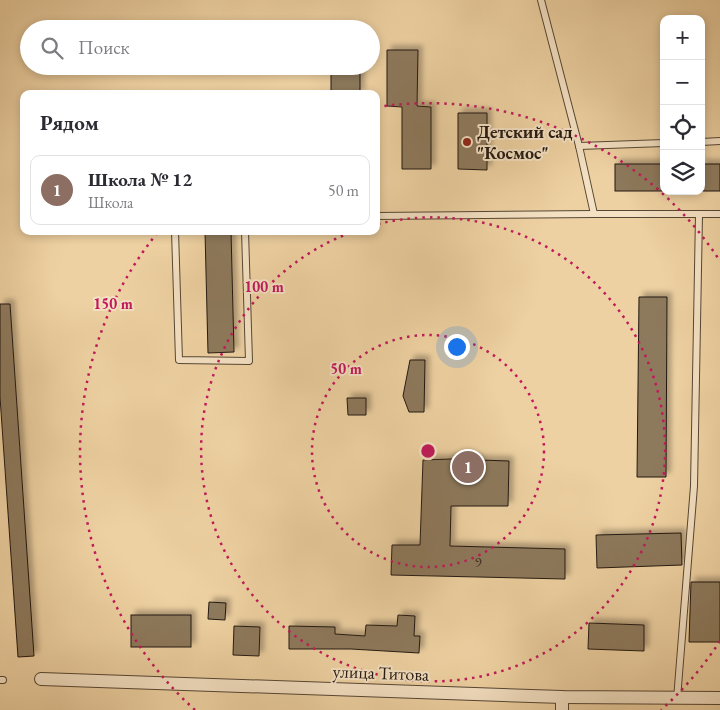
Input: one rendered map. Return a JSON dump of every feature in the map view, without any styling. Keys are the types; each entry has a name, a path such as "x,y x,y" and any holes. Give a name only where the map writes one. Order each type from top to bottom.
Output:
{"street":[{"name":"улица Титова","path":"41,679 562,703 720,698"}],"lane":[{"path":"542,0 594,214"},
{"path":"705,142 720,141"},
{"path":"579,146 660,143"},
{"path":"380,216 720,214"},
{"path":"677,698 694,486 699,215"},
{"path":"175,235 180,360 249,361 245,235"}],"building":[{"path":"387,50 418,50 417,106 431,107 431,169 402,169 402,107 387,106"},
{"path":"331,75 360,75 360,90 331,90"},
{"path":"458,113 487,113 487,170 458,169"},
{"path":"615,164 660,164 660,191 615,191"},
{"path":"705,164 720,164 720,191 705,191"},
{"path":"205,235 231,235 234,352 208,353"},
{"path":"639,297 667,297 666,477 637,477"},
{"path":"0,304 10,304 34,656 18,657 0,397"},
{"path":"410,360 425,360 424,412 409,412 403,396"},
{"path":"347,398 366,398 366,415 348,415"},
{"path":"423,460 509,461 508,506 451,506 450,546 565,549 565,579 391,575 392,545 420,545"},
{"path":"681,533 682,565 597,568 596,535"},
{"path":"691,582 720,582 720,642 689,642"},
{"path":"209,602 226,603 225,620 208,619"},
{"path":"131,615 191,615 191,647 131,647"},
{"path":"398,615 415,616 414,636 420,636 419,653 351,649 289,649 289,626 335,627 335,634 365,636 366,625 397,626"},
{"path":"589,623 644,625 644,651 588,649"},
{"path":"234,626 260,627 259,656 233,655"}],"place":[{"name":"Детский сад \"Космос\"","path":"467,142"},
{"name":"Школа № 12","path":"468,467"}]}
